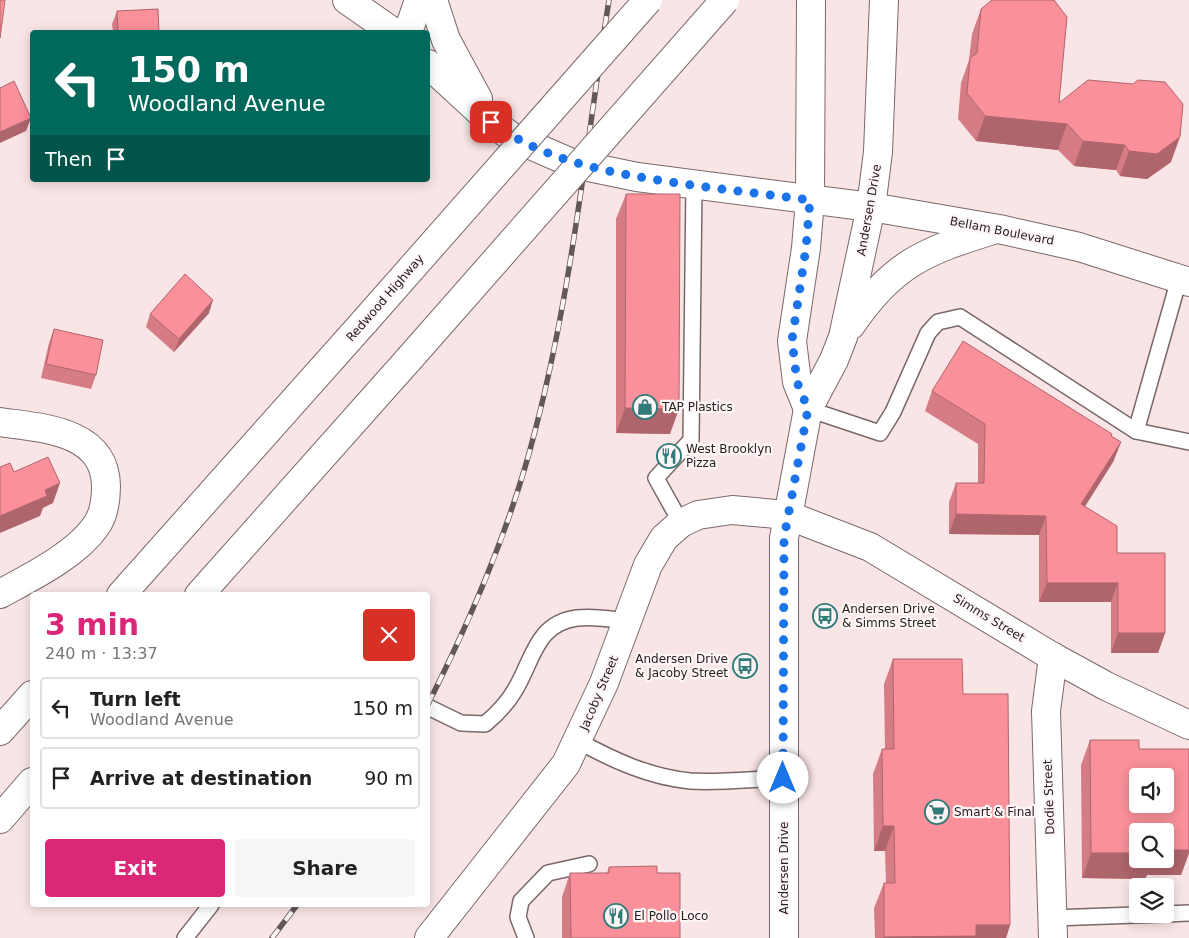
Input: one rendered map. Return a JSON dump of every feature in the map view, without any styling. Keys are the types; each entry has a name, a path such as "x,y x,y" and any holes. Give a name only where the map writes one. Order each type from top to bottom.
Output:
{"main road":[{"path":"347,0 390,30"},
{"path":"409,30 419,0"},
{"path":"433,0 438,20 453,54 491,122"},
{"name":"Redwood Highway","path":"124,592 648,0"},
{"path":"202,592 725,0"},
{"path":"808,409 797,382 792,340 806,248 810,200 812,0"},
{"name":"Andersen Drive","path":"784,938 782,564 787,515 808,409 824,381 843,337 871,207 878,152 884,0"},
{"name":"Bellam Boulevard","path":"430,66 491,122 512,137 574,164 694,185 871,207 999,229 1079,247 1184,281"},
{"path":"843,337 878,287 906,265 947,245 999,229"},
{"path":"0,422 62,432 79,440 93,451 102,464 106,489 104,507 95,528 69,552 36,575 0,594"},
{"name":"Jacoby Street","path":"428,938 540,800 566,764 601,692 648,565 664,538 681,523 698,515 725,511 787,515"},
{"name":"Simms Street","path":"787,515 870,547 1053,657 1106,686 1189,725"},
{"name":"Dodie Street","path":"1053,657 1046,711 1053,928"},
{"path":"0,732 30,697"},
{"path":"0,819 30,784"}],"lane":[{"path":"681,523 656,478 691,440 694,185"},
{"path":"1136,431 1184,281"},
{"path":"808,409 880,433 893,412 928,333 938,322 960,317 1136,431 1189,442"},
{"path":"430,708 461,723 485,724 500,712 516,689 537,642 545,632 560,622 575,618 594,617 627,621"},
{"path":"578,741 616,762 658,776 691,781 783,778"},
{"path":"526,938 518,917 521,901 548,873 589,864"},
{"path":"185,938 209,907"},
{"path":"1174,914 1189,913"},
{"path":"1053,928 1129,918"}],"building":[{"path":"0,0 5,0 0,38"},
{"path":"992,0 1054,0 1067,17 1059,103 1088,80 1133,84 1138,80 1165,82 1183,104 1180,137 1157,154 1129,151 1125,145 1083,141 1067,124 985,116 967,93 970,58 977,53 981,9"},
{"path":"158,9 159,30 118,30 117,11"},
{"path":"14,81 30,118 0,132 0,88"},
{"path":"626,194 680,194 679,409 625,408"},
{"path":"185,274 213,300 179,339 150,314"},
{"path":"54,329 103,340 96,375 46,364"},
{"path":"963,341 1112,434 1111,436 1121,442 1081,504 1117,526 1117,553 1165,553 1165,633 1118,633 1118,583 1047,583 1046,516 956,514 956,483 984,483 985,424 932,391"},
{"path":"48,457 60,483 45,490 47,496 0,516 0,467 10,463 14,472"},
{"name":"Smart & Final","path":"893,659 962,659 963,694 1008,694 1010,925 976,925 976,936 884,937 884,883 895,883 894,826 883,826 882,749 894,749"},
{"path":"1090,740 1139,740 1139,749 1189,749 1189,850 1174,850 1174,823 1129,823 1129,853 1091,853"},
{"path":"657,866 657,873 680,873 680,938 571,938 570,873 609,873 609,867"}],"railway":[{"path":"430,700 460,638 489,571 514,502 535,431 548,378 569,271 609,0"},
{"path":"272,938 295,907"}],"place":[{"name":"TAP Plastics","path":"645,407"},
{"name":"West Brooklyn Pizza","path":"669,456"},
{"name":"Andersen Drive & Simms Street","path":"825,616"},
{"name":"Andersen Drive & Jacoby Street","path":"745,666"},
{"name":"Smart & Final","path":"937,812"},
{"name":"El Pollo Loco","path":"616,916"}],"route":[{"path":"491,122 512,137 574,164 605,171 694,185 810,200 806,248 793,323 792,340 797,382 808,409 789,505 782,564 783,778"}]}
